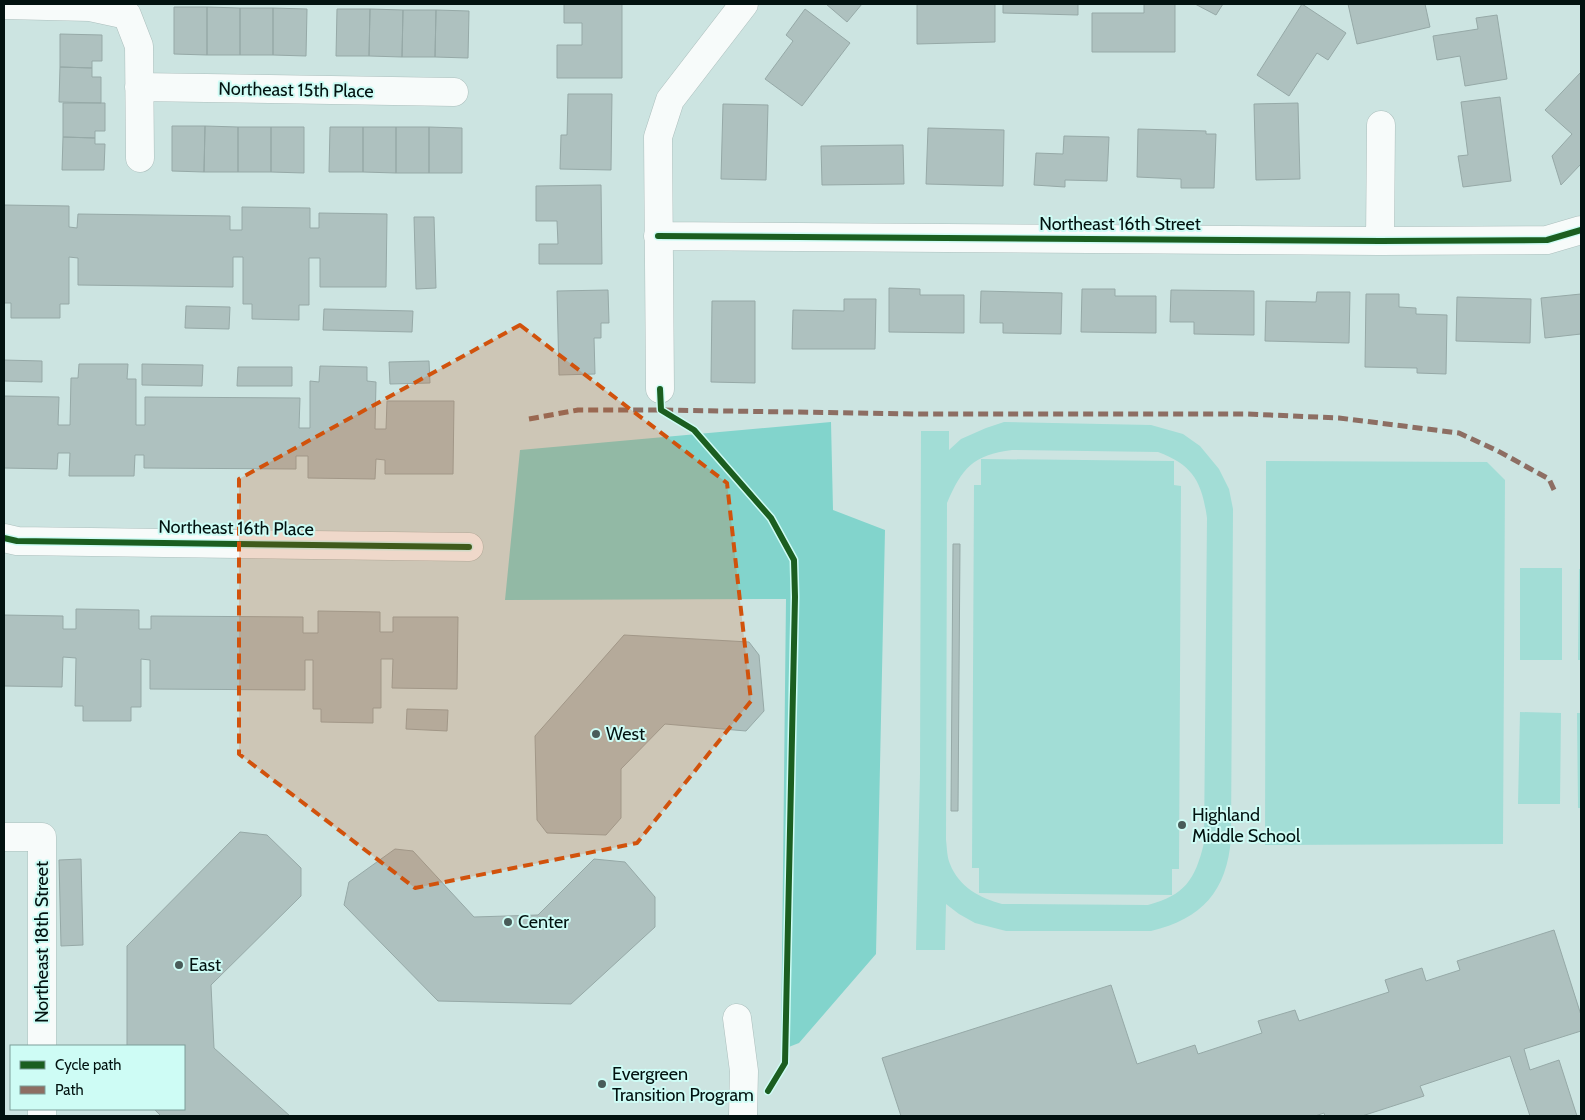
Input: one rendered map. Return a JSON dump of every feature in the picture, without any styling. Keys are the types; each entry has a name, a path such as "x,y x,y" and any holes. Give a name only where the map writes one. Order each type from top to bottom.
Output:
{"street":[{"path":"660,389 658,137 670,100 744,4"},
{"path":"4,5 90,7 127,15 140,46 140,158"},
{"name":"Northeast 15th Place","path":"140,87 454,92"},
{"path":"1380,241 1381,125"},
{"name":"Northeast 16th Street","path":"658,236 1380,241 1547,240 1581,230"},
{"name":"Northeast 16th Place","path":"4,538 18,541 469,547"},
{"name":"Northeast 18th Street","path":"4,837 42,837 42,1045"},
{"path":"737,1018 744,1071 743,1116"}],"highlighted area":[{"path":"520,325 727,483 751,701 637,843 415,888 239,754 239,479"}],"shaded area":[{"path":"831,422 833,510 885,530 876,954 799,1043 781,1050 786,599 505,600 520,450"},
{"path":"1004,422 1151,425 1183,434 1200,446 1219,469 1229,489 1233,509 1231,838 1229,857 1224,873 1209,900 1198,910 1169,926 1151,931 1006,931 975,923 946,904 945,950 916,950 920,774 921,431 949,431 949,450 961,439","holes":["1012,450 1158,452 1180,463 1194,476 1202,494 1207,518 1204,843 1197,867 1180,891 1161,901 1148,905 1002,904 994,902 978,895 959,879 950,864 947,852 947,503 958,481 971,465 988,455 999,452"]},
{"path":"981,459 1174,461 1174,485 1181,486 1179,869 1172,869 1172,895 979,893 979,868 972,868 974,485 981,485"},
{"path":"1266,461 1487,462 1505,480 1503,844 1265,845"},
{"path":"1520,568 1562,568 1562,660 1520,660"},
{"path":"1579,569 1581,569 1581,660 1578,660"},
{"path":"1520,712 1561,713 1560,804 1518,804"},
{"path":"1577,713 1581,713 1581,808 1578,808"}],"building":[{"path":"564,4 622,4 622,78 557,78 557,45 582,45 582,23 564,23"},
{"path":"826,4 862,4 847,22"},
{"path":"917,4 995,4 995,42 917,44"},
{"path":"1003,4 1078,4 1078,15 1003,13"},
{"path":"1144,4 1175,4 1175,52 1092,52 1092,13 1144,13"},
{"path":"1195,4 1223,4 1216,15"},
{"path":"1302,4 1346,33 1328,60 1317,53 1289,96 1257,75"},
{"path":"1348,4 1425,4 1430,27 1357,44"},
{"path":"174,7 207,7 207,55 174,54"},
{"path":"207,7 240,8 240,55 207,55"},
{"path":"240,8 273,8 273,55 240,55"},
{"path":"273,8 307,9 306,56 273,55"},
{"path":"337,9 370,9 369,56 336,56"},
{"path":"370,9 403,10 402,57 369,56"},
{"path":"805,9 850,43 802,106 765,79 793,41 786,35"},
{"path":"403,10 436,10 435,57 402,57"},
{"path":"436,10 469,11 468,58 435,57"},
{"path":"1497,15 1507,79 1465,86 1460,56 1437,60 1433,36 1478,29 1476,18"},
{"path":"60,34 102,35 102,61 92,61 92,68 60,67"},
{"path":"60,67 92,68 92,77 101,77 101,103 59,102"},
{"path":"1581,72 1581,164 1561,185 1552,156 1572,134 1545,110"},
{"path":"568,94 612,94 611,170 560,169 561,135 567,135"},
{"path":"1500,97 1511,181 1463,187 1458,156 1468,155 1461,102"},
{"path":"63,103 105,103 105,131 95,131 95,138 63,137"},
{"path":"1298,103 1300,179 1256,180 1254,104"},
{"path":"723,104 768,105 766,180 721,179"},
{"path":"172,126 205,126 204,172 172,171"},
{"path":"205,126 238,127 238,172 204,172"},
{"path":"238,127 271,127 271,172 238,172"},
{"path":"271,127 304,127 304,173 271,172"},
{"path":"330,127 363,127 363,172 329,172"},
{"path":"363,127 396,127 396,173 363,172"},
{"path":"396,127 429,127 429,173 396,173"},
{"path":"429,127 462,128 462,173 429,173"},
{"path":"928,128 1004,130 1003,186 926,184"},
{"path":"1138,129 1206,131 1206,134 1216,134 1214,188 1181,188 1181,179 1137,177"},
{"path":"1064,136 1109,137 1107,181 1065,180 1065,187 1034,185 1036,153 1063,154"},
{"path":"63,137 95,138 95,144 105,144 104,170 62,170"},
{"path":"903,145 904,184 822,185 821,146"},
{"path":"601,185 602,264 539,264 539,244 558,244 557,221 536,221 536,186"},
{"path":"4,205 69,206 69,227 77,228 78,214 230,216 230,230 242,230 242,207 310,208 310,228 319,228 319,213 387,214 386,287 320,287 320,258 309,258 309,305 299,305 299,320 252,319 252,304 243,304 243,257 233,257 233,287 78,285 78,258 69,257 69,304 60,304 60,318 11,318 11,303 4,303"},
{"path":"414,217 434,217 436,288 416,289"},
{"path":"889,288 920,289 920,295 964,295 964,333 889,332"},
{"path":"1082,289 1115,289 1115,296 1156,296 1156,333 1081,332"},
{"path":"608,290 609,323 601,323 601,338 594,338 595,374 559,375 557,291"},
{"path":"1171,290 1254,291 1254,335 1194,334 1194,322 1170,322"},
{"path":"981,291 1062,293 1061,334 1003,333 1003,323 980,323"},
{"path":"1317,292 1350,292 1349,343 1265,341 1266,301 1316,302"},
{"path":"1366,294 1399,294 1399,307 1416,308 1416,314 1447,315 1446,374 1417,373 1417,368 1365,367"},
{"path":"1581,294 1581,334 1545,338 1541,298"},
{"path":"1457,297 1531,299 1530,343 1456,341"},
{"path":"844,299 876,299 875,349 792,349 793,310 844,311"},
{"path":"712,301 755,301 755,383 711,382"},
{"path":"186,306 230,307 229,329 185,328"},
{"path":"324,309 413,311 412,332 323,330"},
{"path":"4,360 42,361 42,382 4,381"},
{"path":"429,361 430,383 390,384 389,362"},
{"path":"79,364 128,364 127,379 136,379 136,425 145,425 145,397 300,398 299,428 310,428 310,381 319,382 320,366 367,367 367,381 376,382 375,429 386,429 387,401 454,401 453,474 385,474 385,460 376,459 375,479 308,478 308,456 296,456 296,469 144,468 144,455 135,455 134,476 69,476 70,453 58,453 57,469 4,468 4,396 59,397 58,425 70,425 71,378 78,378"},
{"path":"142,364 203,365 202,386 142,385"},
{"path":"238,367 292,367 292,386 237,386"},
{"path":"953,544 960,544 958,811 951,811"},
{"path":"76,609 139,610 139,629 151,629 151,616 303,617 303,633 318,633 318,611 380,612 380,632 393,632 393,617 458,617 457,689 392,688 393,659 381,659 381,708 373,708 373,723 321,722 321,709 313,709 313,660 305,660 305,690 150,689 150,660 141,659 141,707 131,707 131,721 83,721 83,706 75,706 76,658 63,657 62,687 4,686 4,615 63,616 63,629 76,629"},
{"name":"West","path":"624,635 749,642 759,655 764,711 746,731 665,724 621,769 621,818 606,835 547,833 537,820 535,736"},
{"path":"407,709 448,710 447,731 406,729"},
{"name":"East","path":"240,832 267,835 301,868 301,896 211,985 214,1048 290,1116 161,1116 155,1110 185,1110 185,1045 127,1045 127,946"},
{"name":"Center","path":"395,849 413,851 474,917 538,915 594,859 625,862 655,897 655,927 571,1004 438,1001 344,905 349,882"},
{"path":"81,859 83,945 61,946 59,860"},
{"path":"1554,930 1581,1015 1581,1031 1524,1049 1530,1070 1559,1060 1577,1116 1530,1116 1510,1056 1420,1086 1424,1096 1362,1116 1325,1116 1324,1113 1315,1116 901,1116 882,1058 1111,985 1137,1064 1195,1045 1198,1054 1262,1033 1258,1021 1295,1010 1299,1021 1389,992 1385,980 1422,968 1426,981 1460,970 1457,961"}],"marked path":[{"path":"529,419 578,410 920,414 1247,414 1339,418 1459,433 1498,451 1549,479 1555,492"}],"cycle path":[{"path":"658,236 1380,241 1547,240 1581,230"},
{"path":"660,389 661,410 694,430 771,518 794,560 795,597 785,1063 768,1091"},
{"path":"4,538 17,541 469,547"}],"place":[{"name":"West","path":"596,734"},
{"name":"Highland Middle School","path":"1182,825"},
{"name":"Center","path":"508,922"},
{"name":"East","path":"179,965"},
{"name":"Evergreen Transition Program","path":"602,1084"}]}
